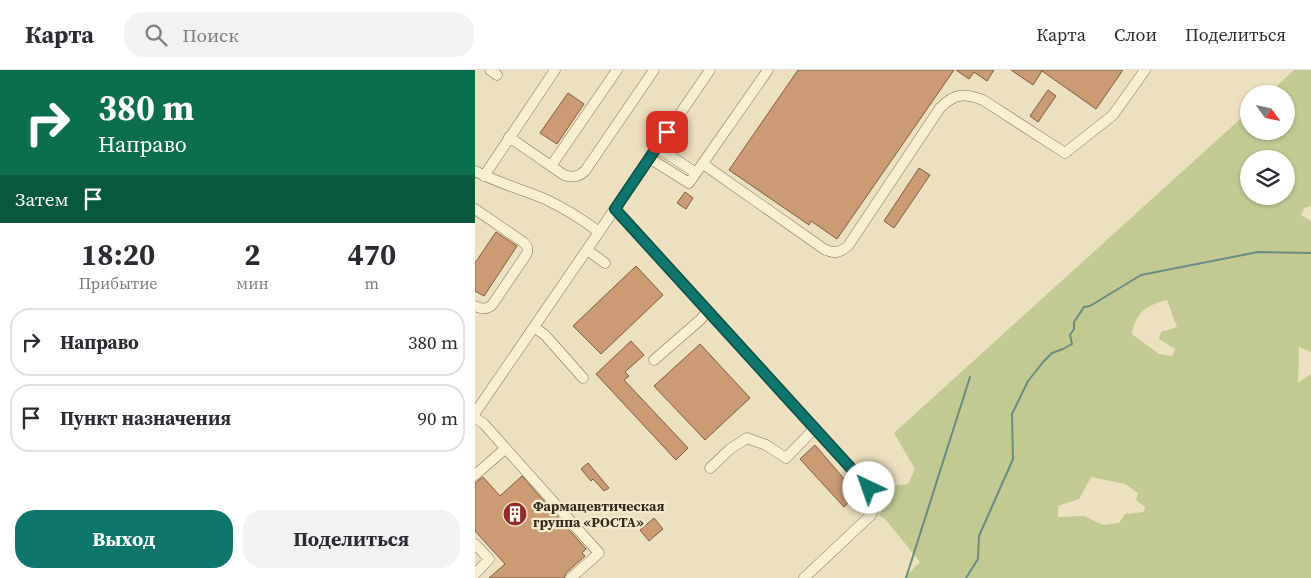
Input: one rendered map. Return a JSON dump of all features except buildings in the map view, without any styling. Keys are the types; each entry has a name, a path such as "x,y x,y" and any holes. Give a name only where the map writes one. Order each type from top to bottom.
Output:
{"street":[{"path":"555,70 509,137 479,173 546,200 583,220 599,232"},
{"path":"551,166 617,70"},
{"path":"509,137 570,177 580,176 655,70"},
{"path":"475,413 710,70"},
{"path":"649,158 689,183 768,70"},
{"path":"703,164 824,249 831,253 840,252 847,246 940,108 949,99 959,95 983,100 1065,153 1113,115 1145,70"},
{"path":"657,147 696,173"},
{"path":"615,209 869,488 877,503 871,515 804,578"},
{"path":"475,306 482,309 492,305 527,255 528,250 523,242 476,211"},
{"path":"587,250 605,263"},
{"path":"654,360 708,311"},
{"path":"534,327 545,335 583,378"},
{"path":"475,418 484,424 599,553 571,578"},
{"path":"710,468 730,448 747,438 766,445 786,458 815,428"},
{"path":"475,476 505,449"},
{"path":"475,544 489,559 475,574"}],"green space":[{"path":"1294,70 1311,70 1311,206 1304,208 1301,215 1311,221 1311,352 1299,347 1298,383 1311,374 1311,578 904,578 920,562 886,520 879,515 896,485 908,484 915,469 894,433 1240,119 1240,140 1295,140 1295,85 1278,85","holes":["1167,300 1177,327 1161,332 1159,339 1175,349 1172,356 1159,354 1132,334 1136,320 1143,311 1148,307","1091,477 1125,484 1138,493 1136,500 1145,507 1144,512 1125,514 1119,523 1103,525 1084,516 1058,517 1058,506 1079,499"]}],"waterway":[{"path":"966,578 978,559 979,536 1013,459 1012,414 1028,381 1044,361 1052,353 1072,344 1070,335 1074,329 1074,322 1084,307 1090,306 1141,275 1258,252 1311,253"},
{"path":"906,578 970,377"}],"place":[{"name":"Фармацевтическая группа «РОСТА»","path":"515,514"}],"route":[{"path":"667,132 615,209 869,488"}]}
